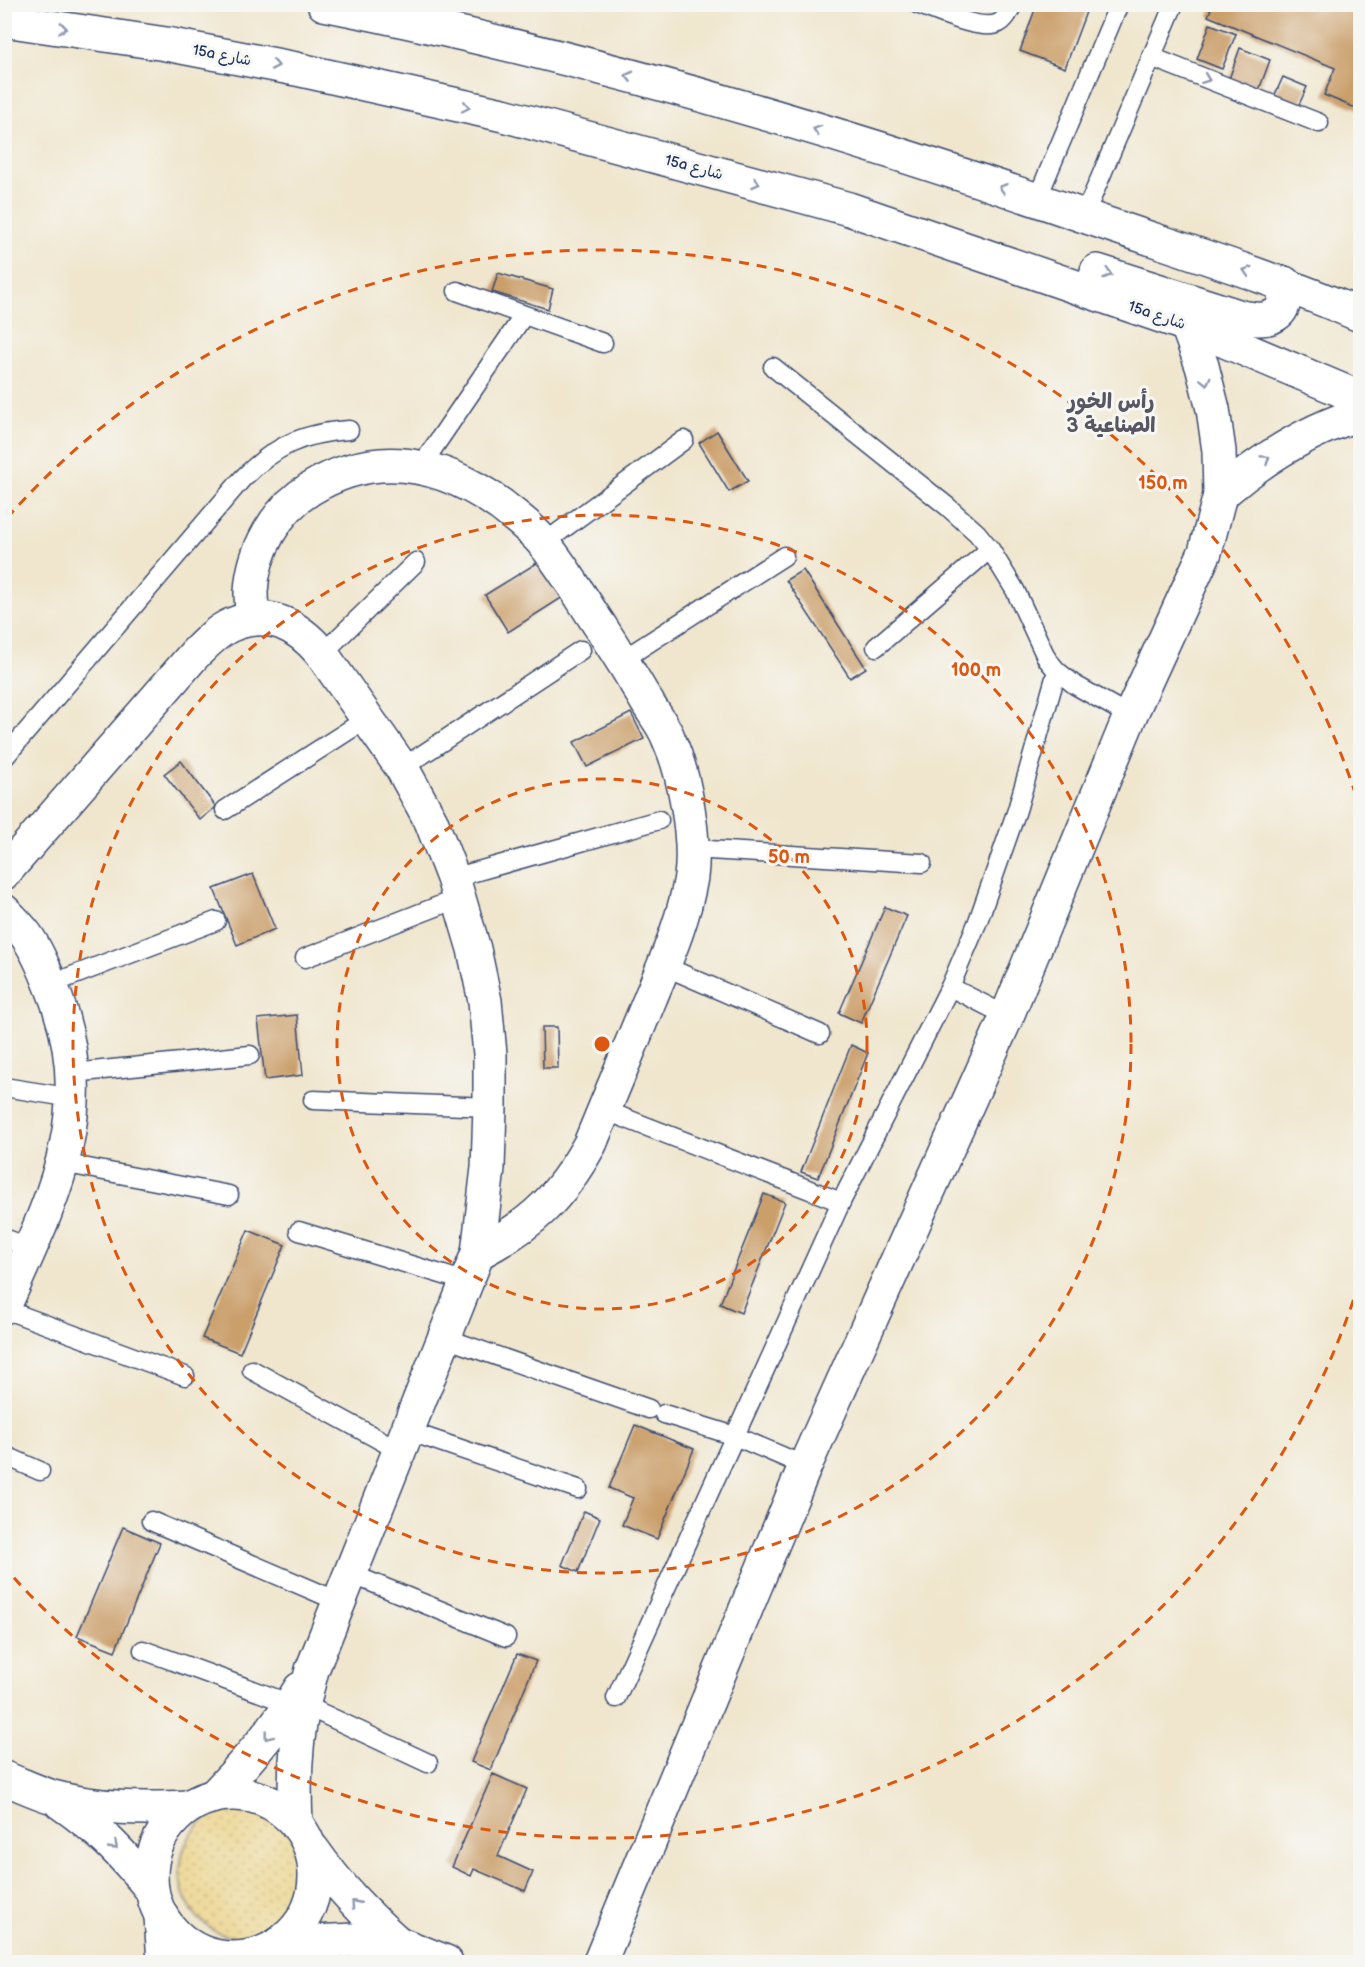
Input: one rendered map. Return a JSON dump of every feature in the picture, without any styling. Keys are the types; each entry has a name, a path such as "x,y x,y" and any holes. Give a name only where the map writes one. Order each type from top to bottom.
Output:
{"street":[{"path":"324,4 402,20 725,101 1037,199 1284,283 1360,315"},
{"name":"15a شارع","path":"4,20 166,44 296,69 491,112 849,208 1187,325 1360,398"},
{"path":"849,208 921,215 1258,321 1278,314 1284,304 1286,294 1284,283"},
{"path":"600,1962 806,1466 1007,1016 1130,716 1205,552 1220,495 1219,451 1213,409 1202,366 1187,325"},
{"path":"1220,495 1248,471 1280,450 1312,432 1360,414"},
{"path":"253,619 251,592 255,565 265,539 280,516 299,496 326,479 357,468 389,464 421,466 455,479 488,496 518,518 544,543 622,660 669,739 683,783 692,849 691,877 680,922 590,1144 576,1170 558,1194 534,1217 473,1267"},
{"path":"4,873 211,638 230,626 253,619 273,620 292,626 309,638 402,768 431,821 456,888 474,949 485,1001 490,1054 488,1168 473,1267 297,1704 242,1767 165,1829 156,1849 152,1858 164,1962"},
{"path":"4,911 27,936 51,984 66,1027 73,1086 69,1133 51,1202 17,1243 4,1308"},
{"path":"270,1950 294,1932 310,1906 316,1876 303,1834 294,1783 297,1704"},
{"path":"4,1778 52,1797 97,1806 143,1809 243,1794 272,1803 303,1834 336,1882 365,1915 398,1943"},
{"path":"52,1797 90,1823 123,1854 179,1939 206,1954 233,1961 270,1950 312,1942 355,1940 398,1943 446,1962"}],"lane":[{"path":"917,4 986,26 999,23 1008,14 1013,4"},
{"path":"1037,199 1119,4"},
{"path":"1084,216 1174,4"},
{"path":"1151,57 1319,123"},
{"path":"457,291 603,343"},
{"path":"421,466 524,315"},
{"path":"773,368 948,507 977,534 990,549 1024,607 1047,659 1057,671 1075,685 1130,716"},
{"path":"4,758 259,462 279,448 301,437 325,431 349,430"},
{"path":"544,543 684,440"},
{"path":"876,647 990,549"},
{"path":"622,660 784,556"},
{"path":"322,654 416,562"},
{"path":"402,768 581,650"},
{"path":"616,1698 841,1202 950,987 978,921 1017,810 1057,671"},
{"path":"225,810 368,718"},
{"path":"305,957 456,888 659,820"},
{"path":"692,849 922,862"},
{"path":"51,984 216,921"},
{"path":"663,966 820,1034"},
{"path":"950,987 1007,1016"},
{"path":"4,1087 73,1086 250,1055"},
{"path":"313,1100 490,1107"},
{"path":"604,1110 841,1202"},
{"path":"62,1163 229,1195"},
{"path":"299,1231 473,1267"},
{"path":"4,1308 185,1376"},
{"path":"445,1338 657,1412 735,1436 806,1466"},
{"path":"252,1370 404,1441 578,1490"},
{"path":"4,1455 40,1471"},
{"path":"151,1521 345,1588 506,1637"},
{"path":"143,1650 297,1704 428,1763"}],"sand":[{"path":"247,1805 273,1810 295,1824 309,1846 314,1872 309,1898 295,1920 273,1934 247,1939 221,1934 199,1920 185,1898 180,1872 185,1846 199,1824 221,1810"}],"building":[{"path":"1037,4 1089,4 1065,68 1020,51"},
{"path":"1213,4 1360,4 1360,110 1324,95 1335,68 1208,16"},
{"path":"1210,24 1236,34 1222,69 1197,59"},
{"path":"1240,48 1270,60 1259,90 1229,79"},
{"path":"1283,77 1307,87 1297,109 1273,99"},
{"path":"498,273 553,289 548,309 492,292"},
{"path":"717,431 748,481 729,492 699,443"},
{"path":"540,561 563,597 508,632 485,595"},
{"path":"803,570 866,668 850,678 786,580"},
{"path":"631,713 644,739 587,767 574,742"},
{"path":"181,761 216,807 200,820 164,774"},
{"path":"253,874 275,929 237,945 214,889"},
{"path":"885,907 907,916 861,1023 839,1013"},
{"path":"297,1015 303,1075 265,1080 258,1019"},
{"path":"542,1027 557,1027 558,1068 543,1068"},
{"path":"851,1045 868,1053 818,1178 801,1172"},
{"path":"764,1194 785,1202 741,1313 720,1304"},
{"path":"248,1230 285,1245 240,1353 202,1338"},
{"path":"635,1425 694,1449 657,1539 622,1525 633,1498 609,1488"},
{"path":"584,1511 600,1518 578,1572 562,1565"},
{"path":"123,1527 160,1543 115,1651 77,1636"},
{"path":"517,1654 536,1661 491,1770 471,1762"},
{"path":"493,1774 527,1789 498,1856 533,1872 525,1891 474,1869 471,1876 452,1867"}],"district":[{"name":"رأس الخور الصناعية 3","path":"1111,413"}]}
